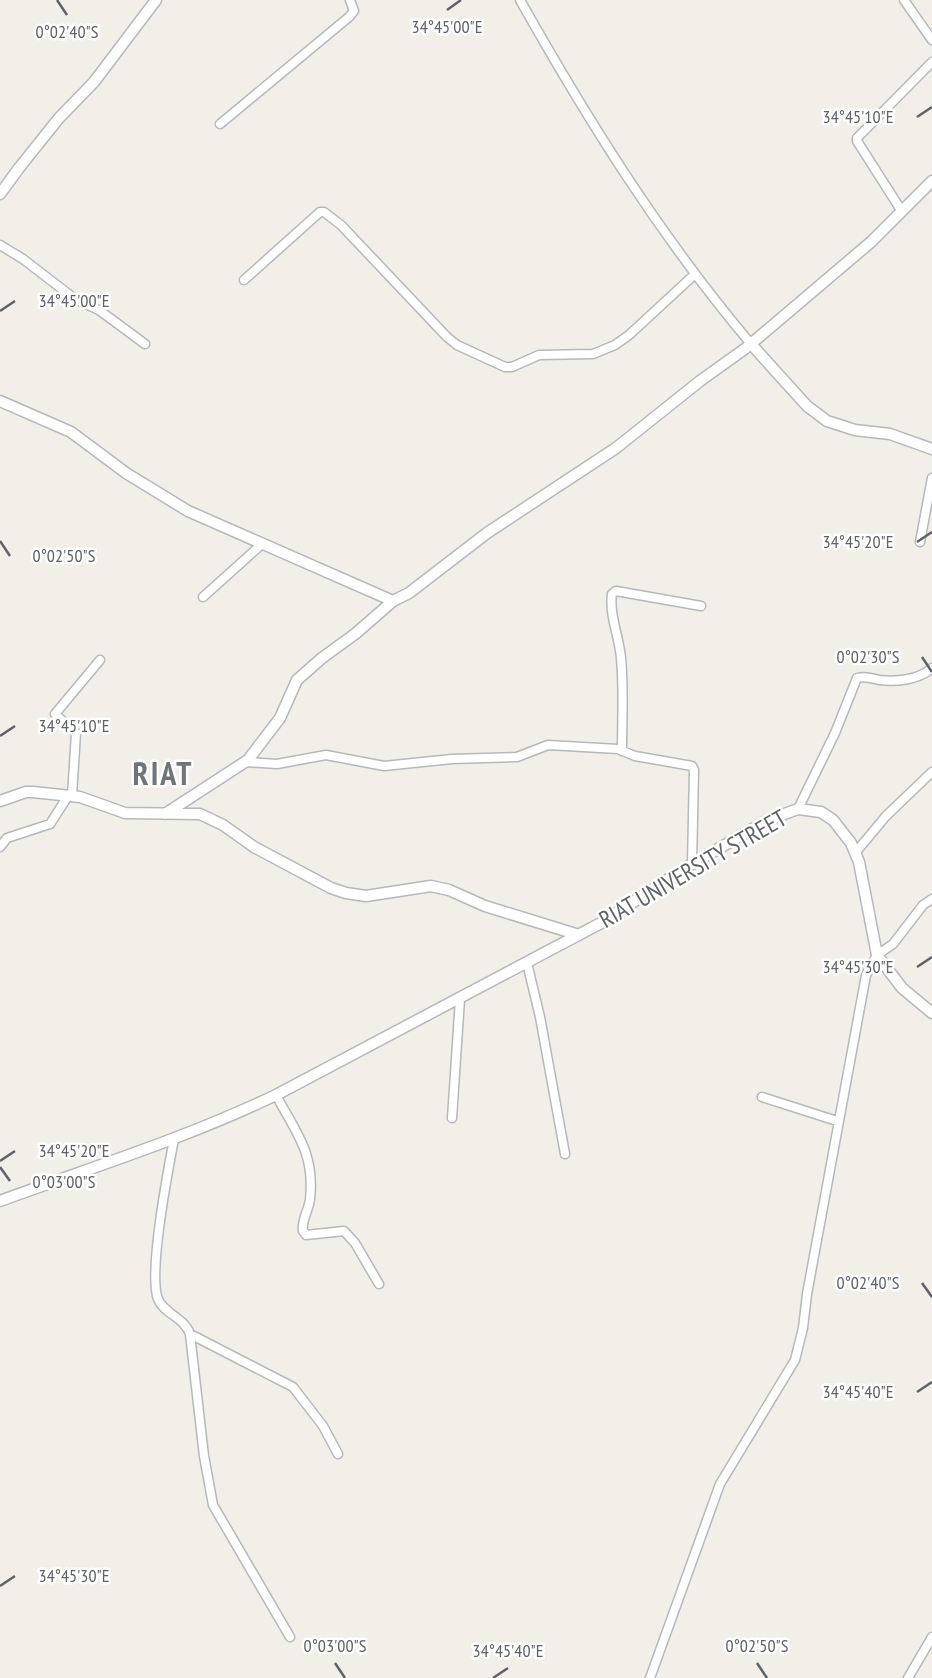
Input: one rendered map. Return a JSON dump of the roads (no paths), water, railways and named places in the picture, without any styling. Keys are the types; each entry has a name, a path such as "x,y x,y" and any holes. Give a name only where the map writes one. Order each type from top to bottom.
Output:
{"street":[{"path":"0,194 59,118 94,82 156,0"},
{"path":"220,124 349,17 354,11 350,0"},
{"path":"520,0 629,182 694,275 807,406 827,421 855,430 890,435 932,449"},
{"path":"904,0 932,40"},
{"path":"901,210 856,138 932,62"},
{"path":"165,814 245,762 280,718 297,680 393,601 420,585 517,512 616,448 751,344 871,242 932,181"},
{"path":"244,280 320,212 324,212 341,225 447,337 495,363 512,368 539,355 593,354 615,345 694,275"},
{"path":"0,245 75,299 106,314 145,344"},
{"path":"0,401 71,432 166,500 393,601"},
{"path":"920,542 932,478"},
{"path":"203,597 262,544"},
{"path":"622,751 621,660 619,638 614,624 612,593 616,591 654,596 701,606"},
{"path":"0,847 7,838 50,824 70,796 76,733 55,714 100,660"},
{"path":"798,809 835,733 857,678 912,678 925,674 932,668"},
{"path":"245,762 277,764 326,755 384,766 452,759 517,757 548,745 622,751 694,768 692,864"},
{"path":"856,852 886,816 932,772"},
{"path":"0,801 26,792 70,796 125,813 200,814 223,825 254,847 331,888 346,893 366,895 440,887 485,906 579,935"},
{"name":"RIAT UNIVERSITY STREET","path":"0,1201 224,1120 276,1095 601,923 692,864 768,820 798,809 821,813 833,820 842,830 856,852 877,955 902,988 932,1013"},
{"path":"650,1678 720,1484 795,1360 866,975 877,955 893,944 923,905 932,899"},
{"path":"527,963 540,1017 565,1154"},
{"path":"452,1118 460,999"},
{"path":"276,1095 310,1162 310,1201 302,1224 303,1231 306,1235 344,1231 355,1242 379,1284"},
{"path":"762,1097 837,1121"},
{"path":"174,1139 165,1190 155,1286 159,1302 182,1321 190,1334 204,1456 213,1505 290,1637"},
{"path":"190,1334 293,1387 323,1426 338,1454"},
{"path":"908,1678 929,1650 932,1637"}],"district":[{"name":"RIAT","path":"163,774"}]}
